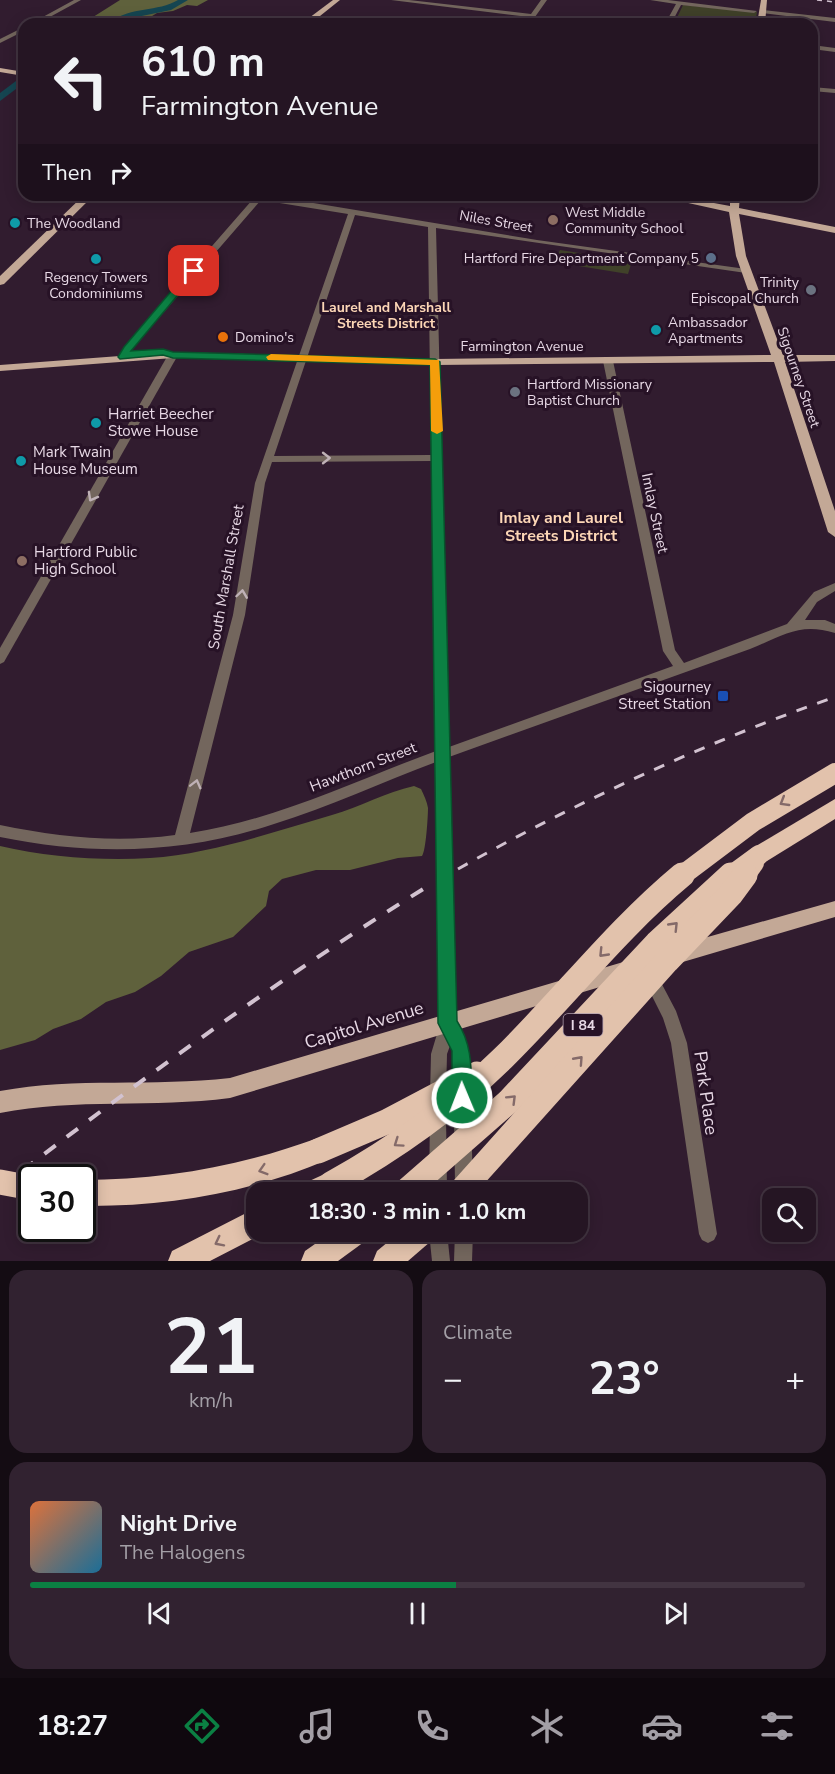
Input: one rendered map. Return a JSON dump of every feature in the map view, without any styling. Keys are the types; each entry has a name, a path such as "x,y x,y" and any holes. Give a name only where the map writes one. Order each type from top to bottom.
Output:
{"highway":[{"name":"I 84","path":"333,1182 416,1131 493,1068 676,879 744,828 835,773"},
{"name":"I 84","path":"418,1182 453,1154 507,1104 684,916 721,883 759,855 835,808"},
{"path":"471,1182 667,961 731,894 759,855"},
{"path":"96,1194 168,1191 202,1186 255,1173 318,1151 386,1122 450,1086 493,1068"},
{"path":"0,1182 18,1185"},
{"path":"182,1261 246,1227"},
{"path":"387,1261 409,1242"}],"main road":[{"path":"313,18 337,0"},
{"path":"762,18 764,0"},
{"path":"0,70 18,73"},
{"path":"0,282 83,201"},
{"path":"688,201 835,230"},
{"name":"Sigourney Street","path":"735,201 746,272 778,359 835,532"},
{"name":"Farmington Avenue","path":"0,368 173,355 435,362 835,358"},
{"name":"Capitol Avenue","path":"0,1102 51,1095 186,1093 230,1088 835,909"}],"street":[{"path":"44,18 78,0"},
{"path":"394,0 533,16 544,0"},
{"path":"653,0 754,11"},
{"path":"671,18 679,3"},
{"path":"763,12 817,18"},
{"path":"818,18 835,20"},
{"path":"0,41 18,32"},
{"path":"818,48 835,50"},
{"path":"818,90 835,92"},
{"path":"123,357 256,201"},
{"name":"Niles Street","path":"287,201 352,213 746,272"},
{"name":"South Marshall Street","path":"181,840 239,615 258,493 352,213"},
{"path":"432,225 448,1023 439,1054 438,1182"},
{"path":"0,659 173,355"},
{"name":"Imlay Street","path":"609,361 669,651 681,668"},
{"path":"268,459 438,458"},
{"path":"792,627 813,598 835,587"},
{"name":"Hawthorn Street","path":"0,831 36,838 109,845 181,840 233,831 275,818 779,634 792,627 819,623 835,629"},
{"name":"Park Place","path":"645,964 670,1016 679,1043 708,1234"},
{"path":"448,1023 458,1040 461,1051 462,1182"},
{"path":"439,1242 441,1261"},
{"path":"463,1261 464,1242"}],"green space":[{"path":"120,0 208,0 197,6 187,5 173,11 157,13 149,18 92,18"},
{"path":"683,5 757,12 756,18 677,18"},
{"path":"560,250 632,261 628,274 554,262"},
{"path":"414,786 421,789 428,808 426,841 422,856 398,858 350,870 316,870 282,879 269,891 266,906 233,937 189,952 161,976 135,992 106,1002 81,1019 53,1029 35,1040 0,1050 0,846 37,853 94,858 132,859 173,856 265,835 342,812"}],"waterway":[{"path":"124,18 168,8 184,0"},
{"path":"0,98 18,83"}],"railway":[{"path":"817,0 835,2"},
{"path":"458,869 550,820 643,775 738,734 835,697"},
{"path":"0,1188 212,1030 321,955 433,883"}],"slow traffic":[{"path":"271,357 435,362 437,431"}],"place":[{"name":"West Middle Community School","path":"553,220"},
{"name":"The Woodland","path":"15,223"},
{"name":"Hartford Fire Department Company 5","path":"711,258"},
{"name":"Regency Towers Condominiums","path":"96,259"},
{"name":"Trinity Episcopal Church","path":"811,290"},
{"name":"Ambassador Apartments","path":"656,330"},
{"name":"Domino's","path":"223,337"},
{"name":"Hartford Missionary Baptist Church","path":"515,392"},
{"name":"Harriet Beecher Stowe House","path":"96,423"},
{"name":"Mark Twain House Museum","path":"21,461"},
{"name":"Hartford Public High School","path":"22,561"},
{"name":"Sigourney Street Station","path":"723,696"}],"district":[{"name":"Laurel and Marshall Streets District","path":"386,316"},
{"name":"Imlay and Laurel Streets District","path":"561,526"}],"route":[{"path":"194,271 127,349 123,357 137,353 167,352 173,355 435,362 448,1023 454,1031 461,1051 462,1098"}]}
